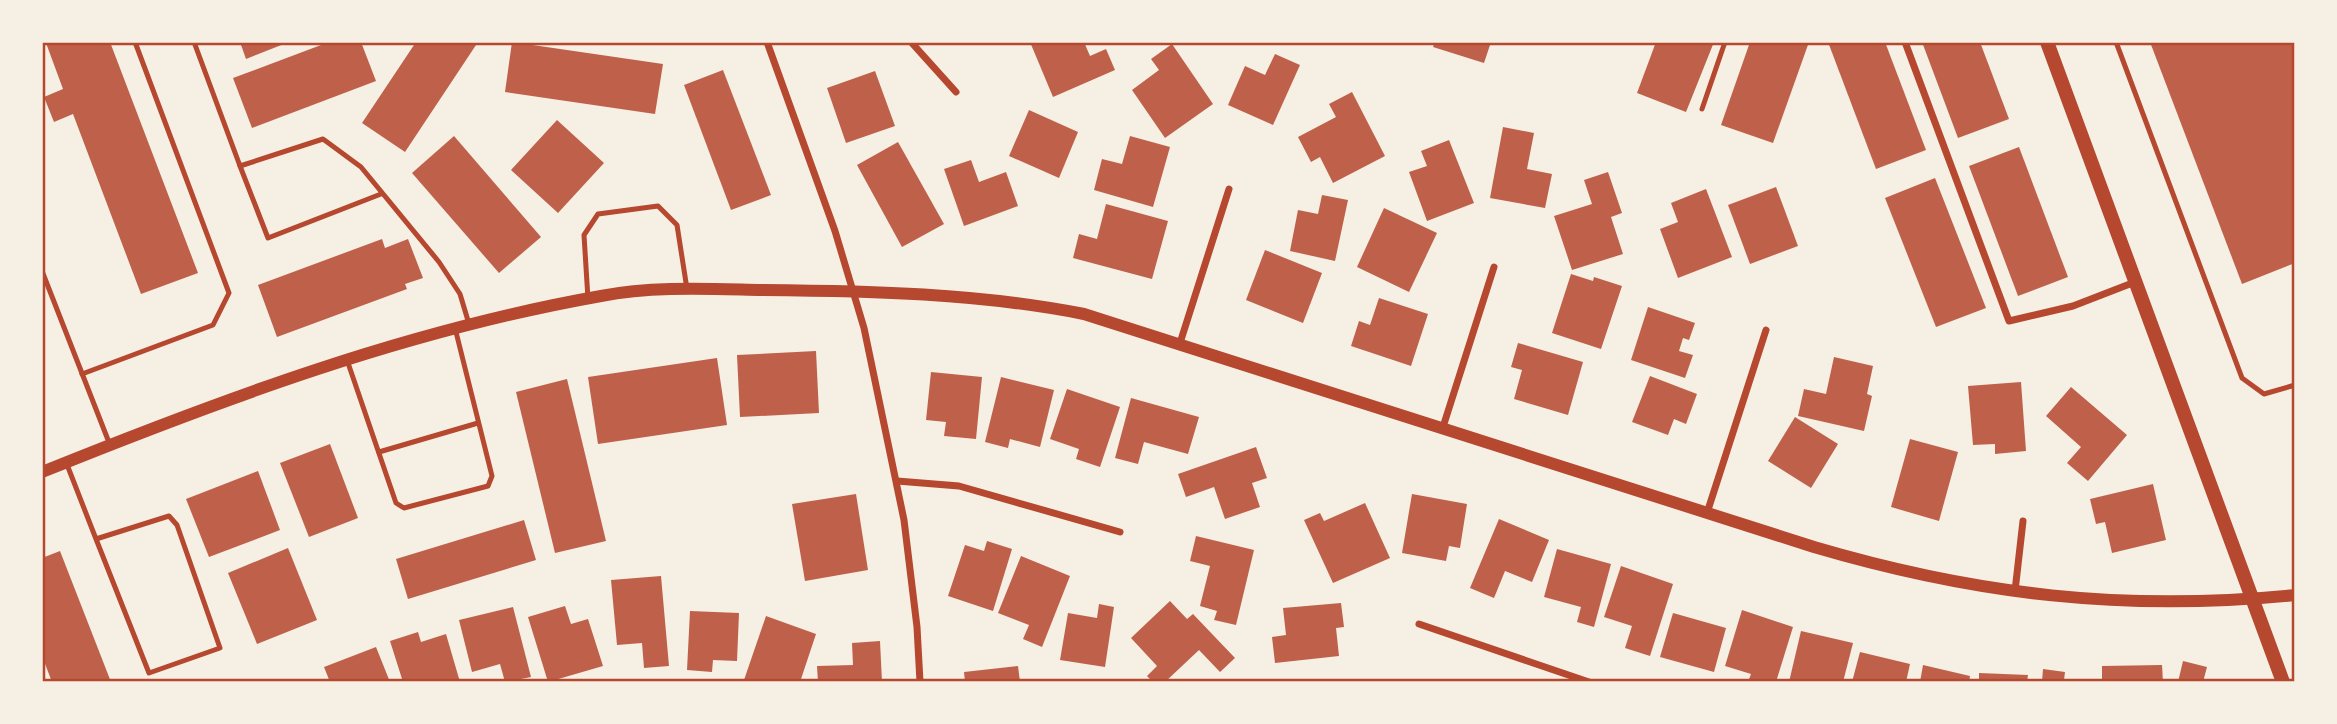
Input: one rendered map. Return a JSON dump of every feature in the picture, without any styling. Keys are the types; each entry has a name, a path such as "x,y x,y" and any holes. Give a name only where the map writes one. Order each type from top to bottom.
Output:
{"main road":[{"path":"2048,42 2283,682"}],"street":[{"path":"767,42 854,290 897,481 913,584 920,682"},
{"path":"911,42 956,92"},
{"path":"1905,42 2009,321 2073,306 2135,282"},
{"path":"1180,343 1229,190"},
{"path":"1443,427 1494,267"},
{"path":"42,472 110,445 418,336 588,299 687,289 854,290 961,296 1044,306 1084,314 1849,557 2015,592 2123,603 2252,600 2295,595"},
{"path":"1707,513 1766,330"},
{"path":"897,481 959,486 1121,532"},
{"path":"2015,592 2023,521"},
{"path":"1419,624 1589,682"}],"lane":[{"path":"82,374 212,325 229,293 135,42"},
{"path":"194,42 268,239 381,194"},
{"path":"1702,109 1725,42"},
{"path":"2116,42 2242,378 2264,394 2295,384"},
{"path":"240,166 323,139 360,167 439,262 460,294 470,325"},
{"path":"588,299 583,235 598,214 658,206 677,225 687,289"},
{"path":"42,271 110,445"},
{"path":"346,360 396,503 404,508 488,486 492,476 455,328"},
{"path":"379,452 478,423"},
{"path":"66,462 96,539 149,673 220,648 177,525 169,516 96,539"}],"building":[{"path":"110,42 198,273 141,294 73,114 54,122 44,97 63,89 46,43"},
{"path":"240,42 289,42 246,59"},
{"path":"329,42 361,42 376,81 252,128 233,78"},
{"path":"416,42 478,42 405,152 362,123"},
{"path":"512,42 663,64 655,114 505,92"},
{"path":"1030,42 1084,42 1090,56 1106,49 1115,70 1053,97"},
{"path":"1435,42 1491,42 1484,63 1433,47"},
{"path":"1656,42 1714,42 1686,112 1637,93"},
{"path":"1750,42 1809,42 1773,143 1721,125"},
{"path":"1828,42 1885,42 1926,150 1876,169"},
{"path":"1922,42 1980,42 2009,119 1958,138"},
{"path":"2150,42 2295,42 2295,263 2242,284"},
{"path":"1172,44 1213,104 1165,138 1132,90 1159,70 1151,59"},
{"path":"1275,54 1300,65 1273,125 1228,105 1245,66 1265,75"},
{"path":"723,70 771,195 731,210 684,85"},
{"path":"875,71 895,126 846,143 827,88"},
{"path":"1352,92 1385,156 1333,183 1320,157 1311,162 1298,137 1336,117 1329,104"},
{"path":"1029,110 1078,132 1059,178 1009,156"},
{"path":"557,120 604,163 558,213 511,170"},
{"path":"1503,127 1534,133 1527,169 1552,174 1545,208 1490,198"},
{"path":"454,136 541,237 499,273 412,173"},
{"path":"1130,136 1170,147 1153,207 1094,190 1102,159 1122,164"},
{"path":"1449,140 1474,203 1427,221 1409,172 1427,166 1421,151"},
{"path":"898,142 944,224 902,247 857,165"},
{"path":"2019,147 2068,277 2018,296 1969,166"},
{"path":"971,160 979,182 1006,172 1018,206 964,226 944,169"},
{"path":"1608,172 1622,213 1611,217 1623,254 1572,270 1554,216 1592,204 1584,180"},
{"path":"1935,178 1986,308 1936,327 1885,198"},
{"path":"1776,187 1798,246 1750,264 1728,205"},
{"path":"1706,189 1732,257 1678,278 1660,229 1678,222 1671,203"},
{"path":"1322,195 1348,200 1335,261 1290,251 1298,210 1318,214"},
{"path":"1106,204 1168,221 1152,279 1073,258 1079,234 1097,239"},
{"path":"1384,208 1437,233 1409,292 1357,267"},
{"path":"382,239 385,248 408,239 423,278 405,284 407,289 277,337 258,285"},
{"path":"1265,250 1322,273 1303,323 1246,300"},
{"path":"1571,274 1593,281 1594,277 1622,286 1601,349 1552,333"},
{"path":"1379,298 1428,314 1411,366 1351,346 1359,321 1370,325"},
{"path":"1648,307 1695,323 1689,340 1683,338 1679,351 1693,355 1685,378 1631,360"},
{"path":"1518,343 1583,362 1568,415 1514,399 1522,370 1511,367"},
{"path":"816,351 819,413 740,417 737,355"},
{"path":"1834,357 1873,366 1867,394 1872,396 1864,431 1798,416 1804,389 1826,394"},
{"path":"717,358 727,425 598,444 588,377"},
{"path":"931,372 982,377 976,439 944,436 946,422 926,420"},
{"path":"1650,376 1697,394 1686,424 1674,419 1668,435 1632,422"},
{"path":"1001,377 1054,390 1040,447 1010,439 1008,448 985,442"},
{"path":"567,379 606,541 555,553 516,392"},
{"path":"2021,382 2026,451 1995,454 1995,444 1973,445 1968,386"},
{"path":"2071,387 2127,435 2088,481 2067,463 2081,447 2046,416"},
{"path":"1067,389 1120,407 1100,467 1076,459 1079,449 1050,439"},
{"path":"1131,398 1199,417 1188,454 1144,442 1138,464 1115,458"},
{"path":"1795,417 1838,444 1811,488 1768,461"},
{"path":"1910,439 1958,452 1939,521 1891,507"},
{"path":"330,444 358,518 309,537 280,463"},
{"path":"1256,447 1267,478 1252,483 1260,507 1225,519 1214,487 1186,497 1178,474"},
{"path":"258,471 280,530 209,557 186,499"},
{"path":"2153,484 2166,540 2112,553 2105,522 2096,524 2090,499"},
{"path":"856,494 868,570 805,581 792,504"},
{"path":"1412,494 1467,504 1460,548 1449,546 1446,561 1402,553"},
{"path":"1365,503 1390,558 1333,583 1304,520 1320,513 1324,521"},
{"path":"1499,519 1549,540 1532,582 1505,571 1494,598 1470,588"},
{"path":"524,520 536,560 408,599 396,559"},
{"path":"1196,536 1254,550 1236,625 1214,620 1217,611 1200,606 1210,566 1190,561"},
{"path":"987,541 1012,549 993,611 948,596 965,545 984,551"},
{"path":"288,548 317,620 257,644 228,573"},
{"path":"1557,549 1611,564 1594,627 1577,622 1581,607 1544,597"},
{"path":"60,551 111,682 52,682 42,656 42,558"},
{"path":"1021,556 1070,576 1042,647 1023,639 1029,625 998,613"},
{"path":"1621,566 1673,584 1650,656 1625,648 1632,626 1604,617"},
{"path":"661,576 669,666 644,668 642,643 617,645 611,580"},
{"path":"1170,601 1187,619 1193,614 1235,658 1220,672 1199,650 1165,682 1153,682 1147,676 1157,666 1131,638"},
{"path":"1341,603 1344,627 1336,628 1339,656 1275,663 1272,637 1286,635 1283,608"},
{"path":"1099,604 1114,607 1105,667 1060,660 1068,613 1097,618"},
{"path":"565,606 571,624 588,619 603,666 548,682 528,617"},
{"path":"513,607 531,677 505,682 500,664 472,672 459,620"},
{"path":"1742,610 1793,627 1776,682 1748,682 1751,674 1725,666"},
{"path":"690,611 739,613 737,661 713,660 712,672 687,670"},
{"path":"1673,613 1726,628 1714,672 1660,657"},
{"path":"766,616 816,634 800,682 744,680"},
{"path":"1801,631 1853,643 1843,682 1789,682"},
{"path":"418,632 421,642 446,634 460,682 403,682 390,641"},
{"path":"880,641 882,682 818,682 817,666 853,665 852,643"},
{"path":"376,647 390,682 330,682 324,667"},
{"path":"1860,652 1910,664 1906,682 1852,682"},
{"path":"2183,661 2207,667 2203,682 2178,682"},
{"path":"1923,665 1970,676 1969,682 1920,682"},
{"path":"2162,665 2163,682 2102,682 2102,666"},
{"path":"1018,666 1020,682 965,682 964,672"},
{"path":"2043,669 2065,672 2064,680 2070,682 2042,682"},
{"path":"1979,673 2028,675 2027,682 1979,682"}]}
